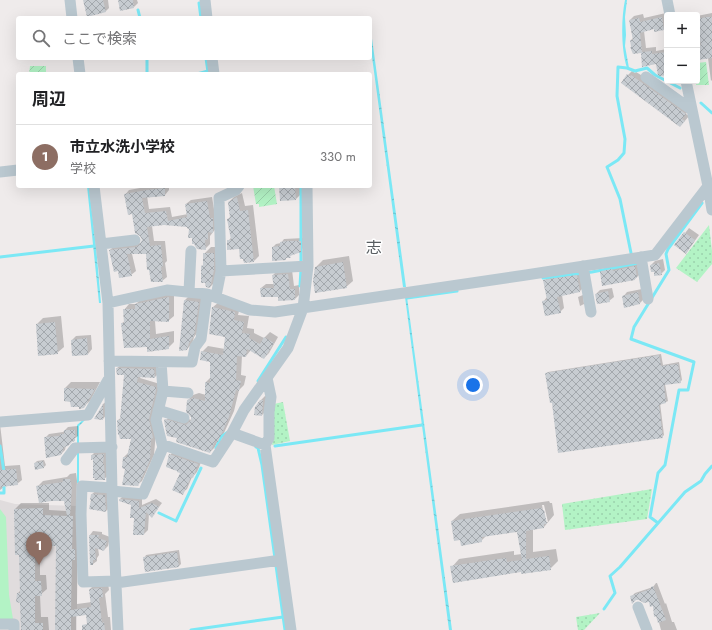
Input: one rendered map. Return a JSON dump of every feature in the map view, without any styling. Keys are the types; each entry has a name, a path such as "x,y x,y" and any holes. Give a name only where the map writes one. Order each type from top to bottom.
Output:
{"street":[{"path":"70,0 72,16"},
{"path":"205,0 207,16"},
{"path":"667,0 669,12"},
{"path":"78,60 80,72"},
{"path":"212,60 214,72"},
{"path":"646,77 692,110"},
{"path":"687,84 712,210"},
{"path":"0,172 16,170"},
{"path":"108,303 167,290 212,295 250,310 275,312 655,255 708,186"},
{"path":"94,188 108,303 112,490 118,630"},
{"path":"109,361 192,362 196,347 201,339 212,295 221,271 219,198 238,188"},
{"path":"163,448 164,445 213,462 232,433 244,410 288,348 303,308 308,266 307,188"},
{"path":"101,244 136,240"},
{"path":"189,292 191,251"},
{"path":"641,257 648,299"},
{"path":"221,271 308,266"},
{"path":"583,266 591,312"},
{"path":"161,362 163,391 156,420 163,448 144,494 82,486 81,514 83,582 116,582 281,560"},
{"path":"267,378 271,397 269,412 269,438 265,445 291,630"},
{"path":"0,422 88,415 109,379"},
{"path":"163,391 188,393"},
{"path":"158,410 184,418"},
{"path":"232,433 265,445"},
{"path":"66,460 75,448 112,447"},
{"path":"638,607 647,630"},
{"path":"0,624 14,624 14,630"}],"shaded area":[{"path":"0,500 15,504 77,506 77,630 0,630"}],"green space":[{"path":"706,62 709,85 696,85 700,84 700,63"},
{"path":"30,66 46,66 46,72 29,72"},
{"path":"253,188 274,188 277,204 259,207 259,204 256,204"},
{"path":"709,225 712,264 697,282 676,268"},
{"path":"283,402 290,441 272,445 274,404"},
{"path":"652,489 647,519 565,530 562,504"},
{"path":"0,509 6,517 9,595 13,619 0,619"},
{"path":"600,613 584,630 578,630 576,617"}],"water":[{"path":"625,0 627,0 625,17 625,46 629,68 627,68 625,61 623,44 622,25"},
{"path":"372,39 406,287 403,287 372,57"},
{"path":"87,188 89,188 96,246 101,303 99,303"},
{"path":"405,297 407,297 452,630 449,630"},
{"path":"85,418 86,419 79,426 79,483 77,483 77,425"}],"building":[{"path":"83,0 103,0 106,12 87,16"},
{"path":"118,0 133,0 134,8 120,11"},
{"path":"662,17 664,30 654,32 654,29 640,33 642,52 652,51 652,54 664,52 664,75 658,75 656,64 642,67 641,53 633,54 630,47 630,40 633,40 629,20 639,18 640,22"},
{"path":"712,17 712,58 700,60 700,18"},
{"path":"627,74 630,77 631,75 686,114 682,119 685,121 680,127 621,83"},
{"path":"165,188 165,196 142,198 145,213 166,211 168,221 187,217 185,204 207,201 210,218 213,218 213,233 208,232 208,239 205,240 206,250 197,249 194,244 192,244 192,238 188,238 189,229 187,227 164,225 147,227 150,246 161,245 163,282 151,282 149,270 147,270 146,254 127,254 132,276 119,278 118,271 114,272 109,250 136,247 142,240 140,236 135,233 132,214 128,215 124,194"},
{"path":"279,188 295,188 296,200 280,201"},
{"path":"237,197 240,211 248,210 254,262 244,263 243,259 240,259 239,249 227,250 227,240 231,240 227,219 230,218 228,202"},
{"path":"684,232 695,240 686,254 674,245"},
{"path":"301,241 301,252 290,256 291,258 286,258 286,260 272,261 272,247 280,246 280,242"},
{"path":"203,253 214,253 214,270 210,288 206,287 205,283 201,283"},
{"path":"343,262 347,288 315,293 313,281 315,267"},
{"path":"659,263 662,275 654,276 654,272 651,272 650,265"},
{"path":"635,266 637,278 635,278 635,280 602,286 601,271 612,269 613,271"},
{"path":"288,274 290,289 295,289 295,300 278,301 278,297 261,297 260,288 274,288 272,275"},
{"path":"577,275 580,292 557,297 561,313 545,316 542,301 547,300 543,280"},
{"path":"608,291 610,302 597,304 595,294"},
{"path":"638,292 640,304 624,308 622,296"},
{"path":"169,297 169,322 150,321 150,339 169,336 169,349 147,352 147,347 124,348 121,323 124,323 123,309 135,309 135,304"},
{"path":"184,300 199,302 194,336 189,343 187,350 179,351"},
{"path":"212,307 235,312 234,320 244,322 242,333 250,334 249,338 260,344 264,337 274,343 264,359 247,349 246,357 237,356 236,380 241,381 239,391 236,390 229,417 218,442 215,441 210,453 176,442 177,438 167,436 164,421 165,419 186,425 191,420 191,417 186,412 187,400 193,398 205,401 205,382 210,383 210,362 200,360 201,351 223,355 225,337 209,334"},
{"path":"55,322 58,354 38,356 36,324"},
{"path":"87,338 88,355 72,356 71,340"},
{"path":"659,355 661,366 678,364 681,383 664,385 666,403 659,405 663,438 558,453 552,403 550,403 545,373"},
{"path":"116,368 154,369 155,378 138,377 137,382 156,387 149,419 153,438 151,439 150,460 138,486 122,485 125,469 122,468 123,457 127,457 131,439 120,439 118,435 117,420 120,420 124,375 117,375"},
{"path":"64,388 95,389 84,408 79,409 79,407 71,407 70,402 64,401"},
{"path":"260,400 263,400 262,416 254,415 255,407"},
{"path":"103,404 103,420 94,419"},
{"path":"64,430 75,430 75,441 64,447 61,455 46,458 44,437 60,436 60,434 64,434"},
{"path":"104,454 103,464 105,480 94,480 93,459 91,460 91,455"},
{"path":"169,454 198,464 193,478 191,477 183,495 172,490 180,473 166,467"},
{"path":"43,461 44,468 35,470 34,463"},
{"path":"16,469 18,485 0,487 0,470"},
{"path":"63,479 70,479 72,487 70,516 73,516 72,549 75,549 75,560 72,560 71,610 91,607 89,589 102,588 103,597 99,598 102,623 104,622 105,630 82,630 82,625 87,624 86,615 71,617 71,630 55,630 56,546 41,546 41,554 35,554 35,581 41,581 42,596 35,596 35,623 43,623 43,630 21,630 20,603 16,602 17,593 20,593 19,555 15,555 14,509 43,508 43,515 67,516 64,501 39,503 36,486 63,482"},
{"path":"91,494 105,495 106,512 89,509"},
{"path":"119,499 139,501 139,508 152,503 159,507 152,518 146,512 144,535 133,535 134,518 130,518 131,505 119,501"},
{"path":"542,508 542,510 544,510 547,524 544,524 544,528 526,531 526,559 549,556 551,570 521,574 521,572 453,583 450,566 506,558 507,562 522,560 517,532 482,537 482,542 461,546 460,540 454,541 451,521"},
{"path":"89,535 99,535 98,538 107,541 104,551 95,548 96,560 93,560 93,565 90,565"},
{"path":"177,552 179,567 145,572 143,557"},
{"path":"653,586 666,620 658,623 656,616 654,617 653,606 650,607 649,602 644,603 636,600 632,604 630,596 651,589"}],"waterway":[{"path":"199,3 201,16"},
{"path":"138,10 140,16"},
{"path":"147,60 147,72"},
{"path":"206,60 208,72"},
{"path":"631,253 620,199 607,167 618,160 624,153 625,139 617,96 618,67 635,71 647,68 655,75 680,88"},
{"path":"701,103 712,113"},
{"path":"301,188 301,264"},
{"path":"658,523 650,517 658,473 665,465 679,390 688,390 694,362 631,339 634,327 669,270 666,254 668,249 702,203"},
{"path":"0,257 94,246"},
{"path":"543,278 592,272 638,263"},
{"path":"300,286 301,269"},
{"path":"407,298 457,291"},
{"path":"258,381 286,337"},
{"path":"275,446 422,425"},
{"path":"216,448 221,437 228,432"},
{"path":"0,446 4,472"},
{"path":"256,447 258,448 262,465 285,630"},
{"path":"604,609 615,593 610,576 620,567 685,492 701,481 712,466"},
{"path":"159,513 176,521 201,468"},
{"path":"0,493 4,493 4,484"},
{"path":"191,630 283,617"}],"place":[{"name":"市立水洗小学校","path":"39,565"}],"district":[{"name":"志","path":"374,247"}]}
